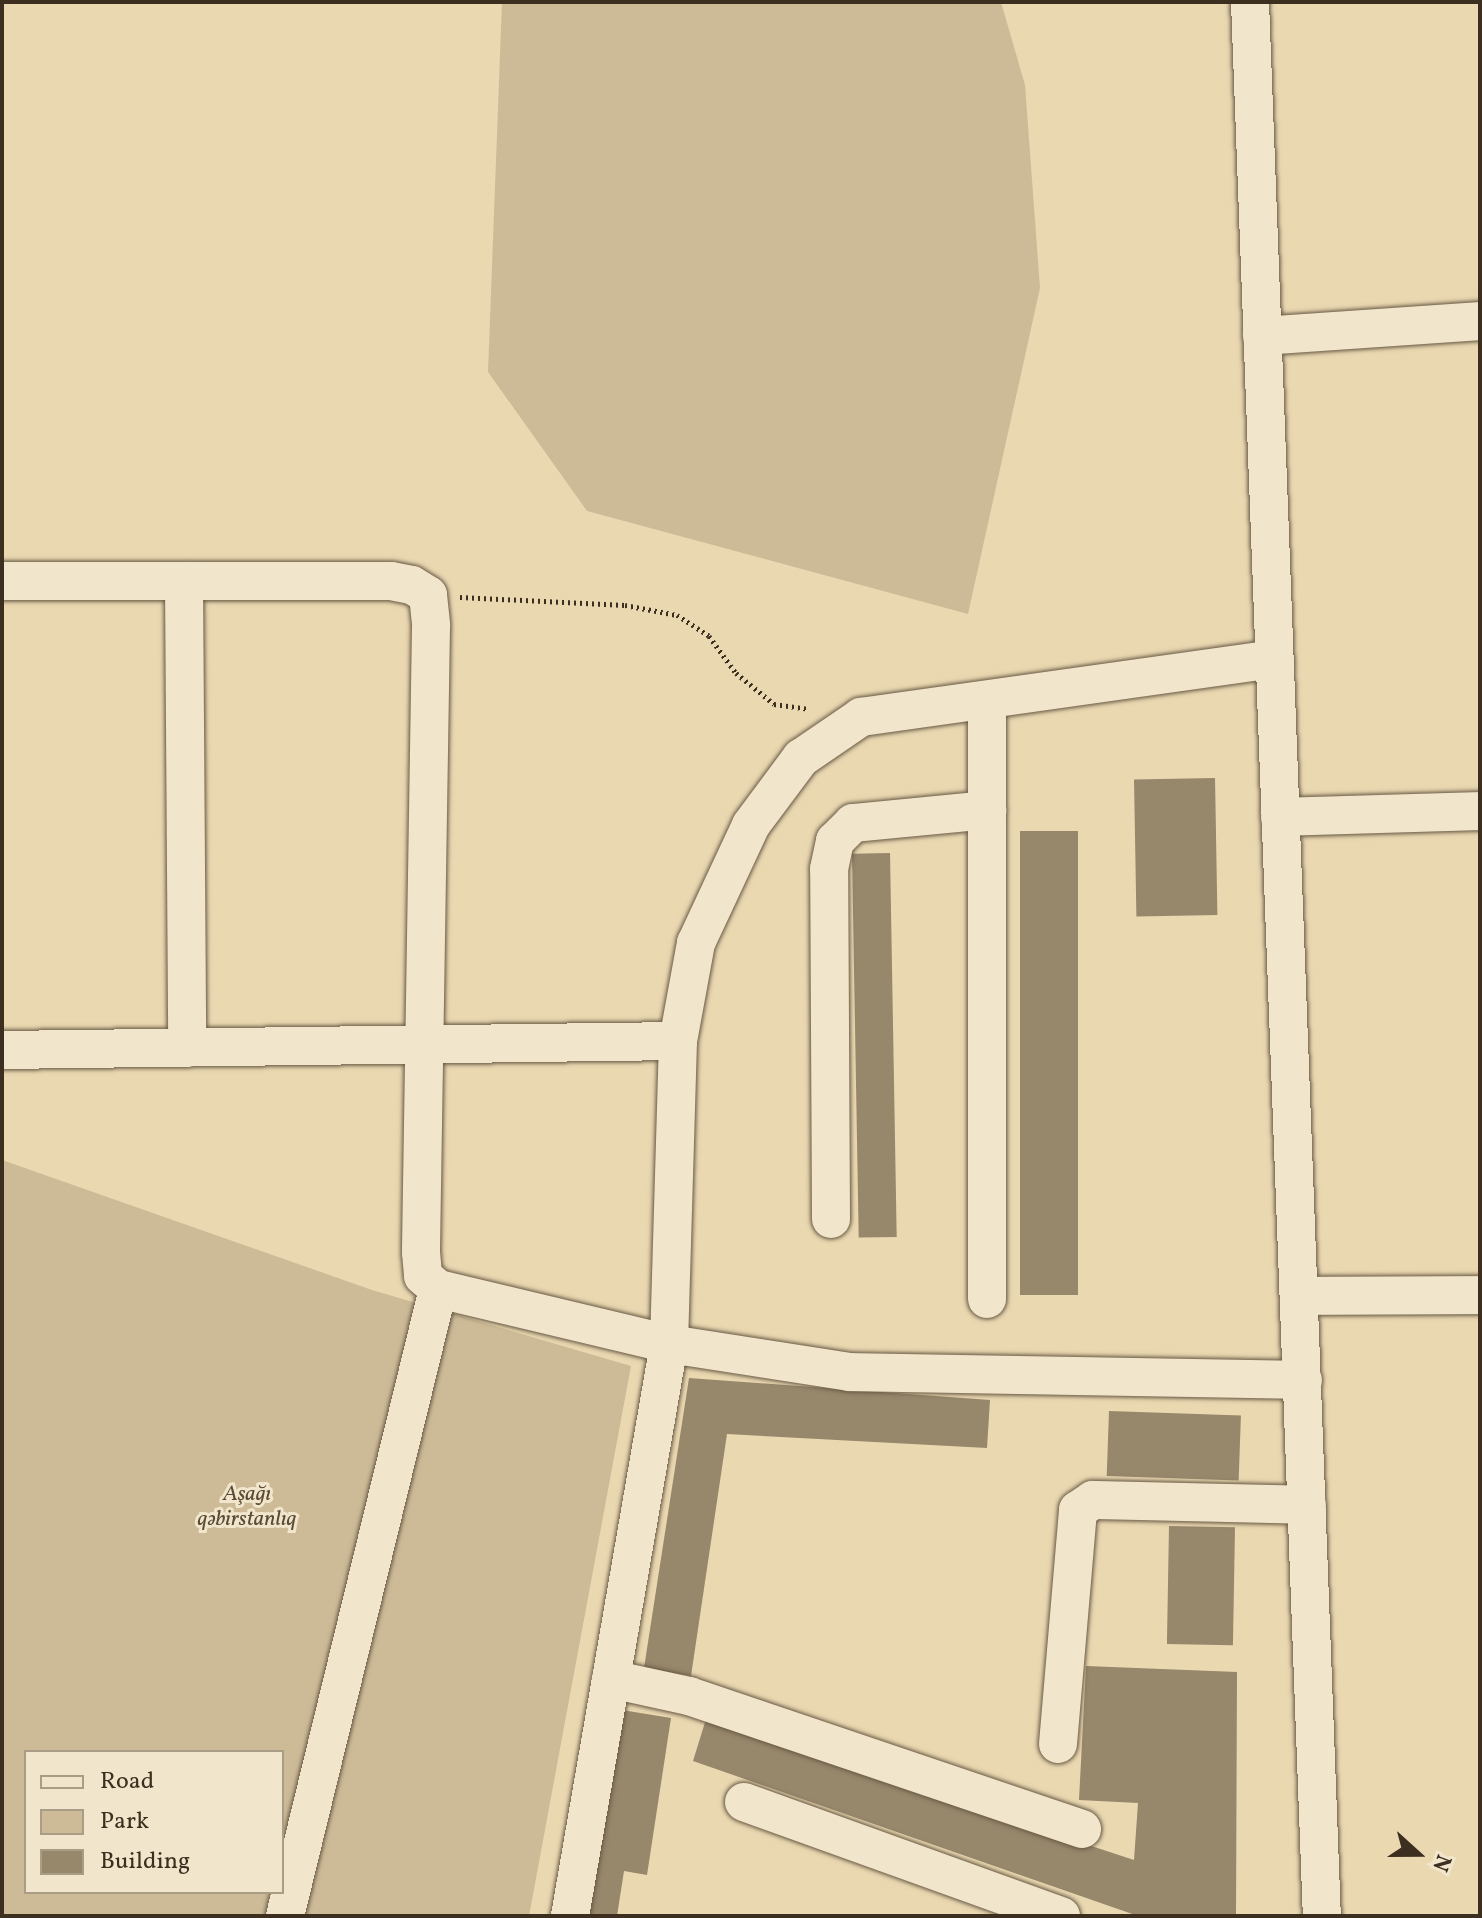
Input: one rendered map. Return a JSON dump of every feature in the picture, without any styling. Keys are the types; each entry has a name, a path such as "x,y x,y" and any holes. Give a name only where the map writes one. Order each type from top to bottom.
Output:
{"street":[{"path":"1250,2 1322,1916"},
{"path":"1262,336 1480,321"},
{"path":"2,581 391,581 412,585 428,595 431,626 421,1252 423,1276 438,1289 669,1344 742,1358 849,1372 1303,1380"},
{"path":"184,581 187,1048"},
{"path":"570,1916 669,1344 678,1041 696,943 751,825 801,758 861,717 1273,659"},
{"path":"987,701 987,1299"},
{"path":"831,1219 829,869 835,841 853,823 987,810"},
{"path":"1280,817 1480,811"},
{"path":"2,1050 678,1041"},
{"path":"285,1916 438,1289"},
{"path":"1299,1296 1480,1295"},
{"path":"1058,1744 1078,1510 1093,1500 1307,1505"},
{"path":"611,1679 689,1696 1082,1829"},
{"path":"744,1802 1061,1916"}],"path":[{"path":"428,595 625,605 677,615 709,636 736,673 774,704 861,717"}],"green space":[{"path":"502,2 1001,2 1025,85 1040,288 968,614 587,511 488,372"},
{"name":"Aşağı qəbirstanlıq","path":"2,1160 372,1290 631,1366 529,1916 2,1916"}],"building":[{"path":"1215,778 1217,915 1136,916 1134,779"},
{"path":"1020,831 1078,831 1078,1295 1020,1295"},
{"path":"890,853 897,1237 859,1238 852,854"},
{"path":"689,1378 990,1400 987,1448 727,1434 691,1676 644,1668"},
{"path":"1109,1411 1241,1416 1239,1481 1107,1476"},
{"path":"1169,1526 1235,1527 1233,1645 1167,1644"},
{"path":"1086,1666 1237,1672 1236,1916 1138,1916 693,1761 706,1719 1134,1860 1138,1803 1079,1800"},
{"path":"622,1710 671,1718 647,1875 624,1871 617,1916 589,1916"}]}
